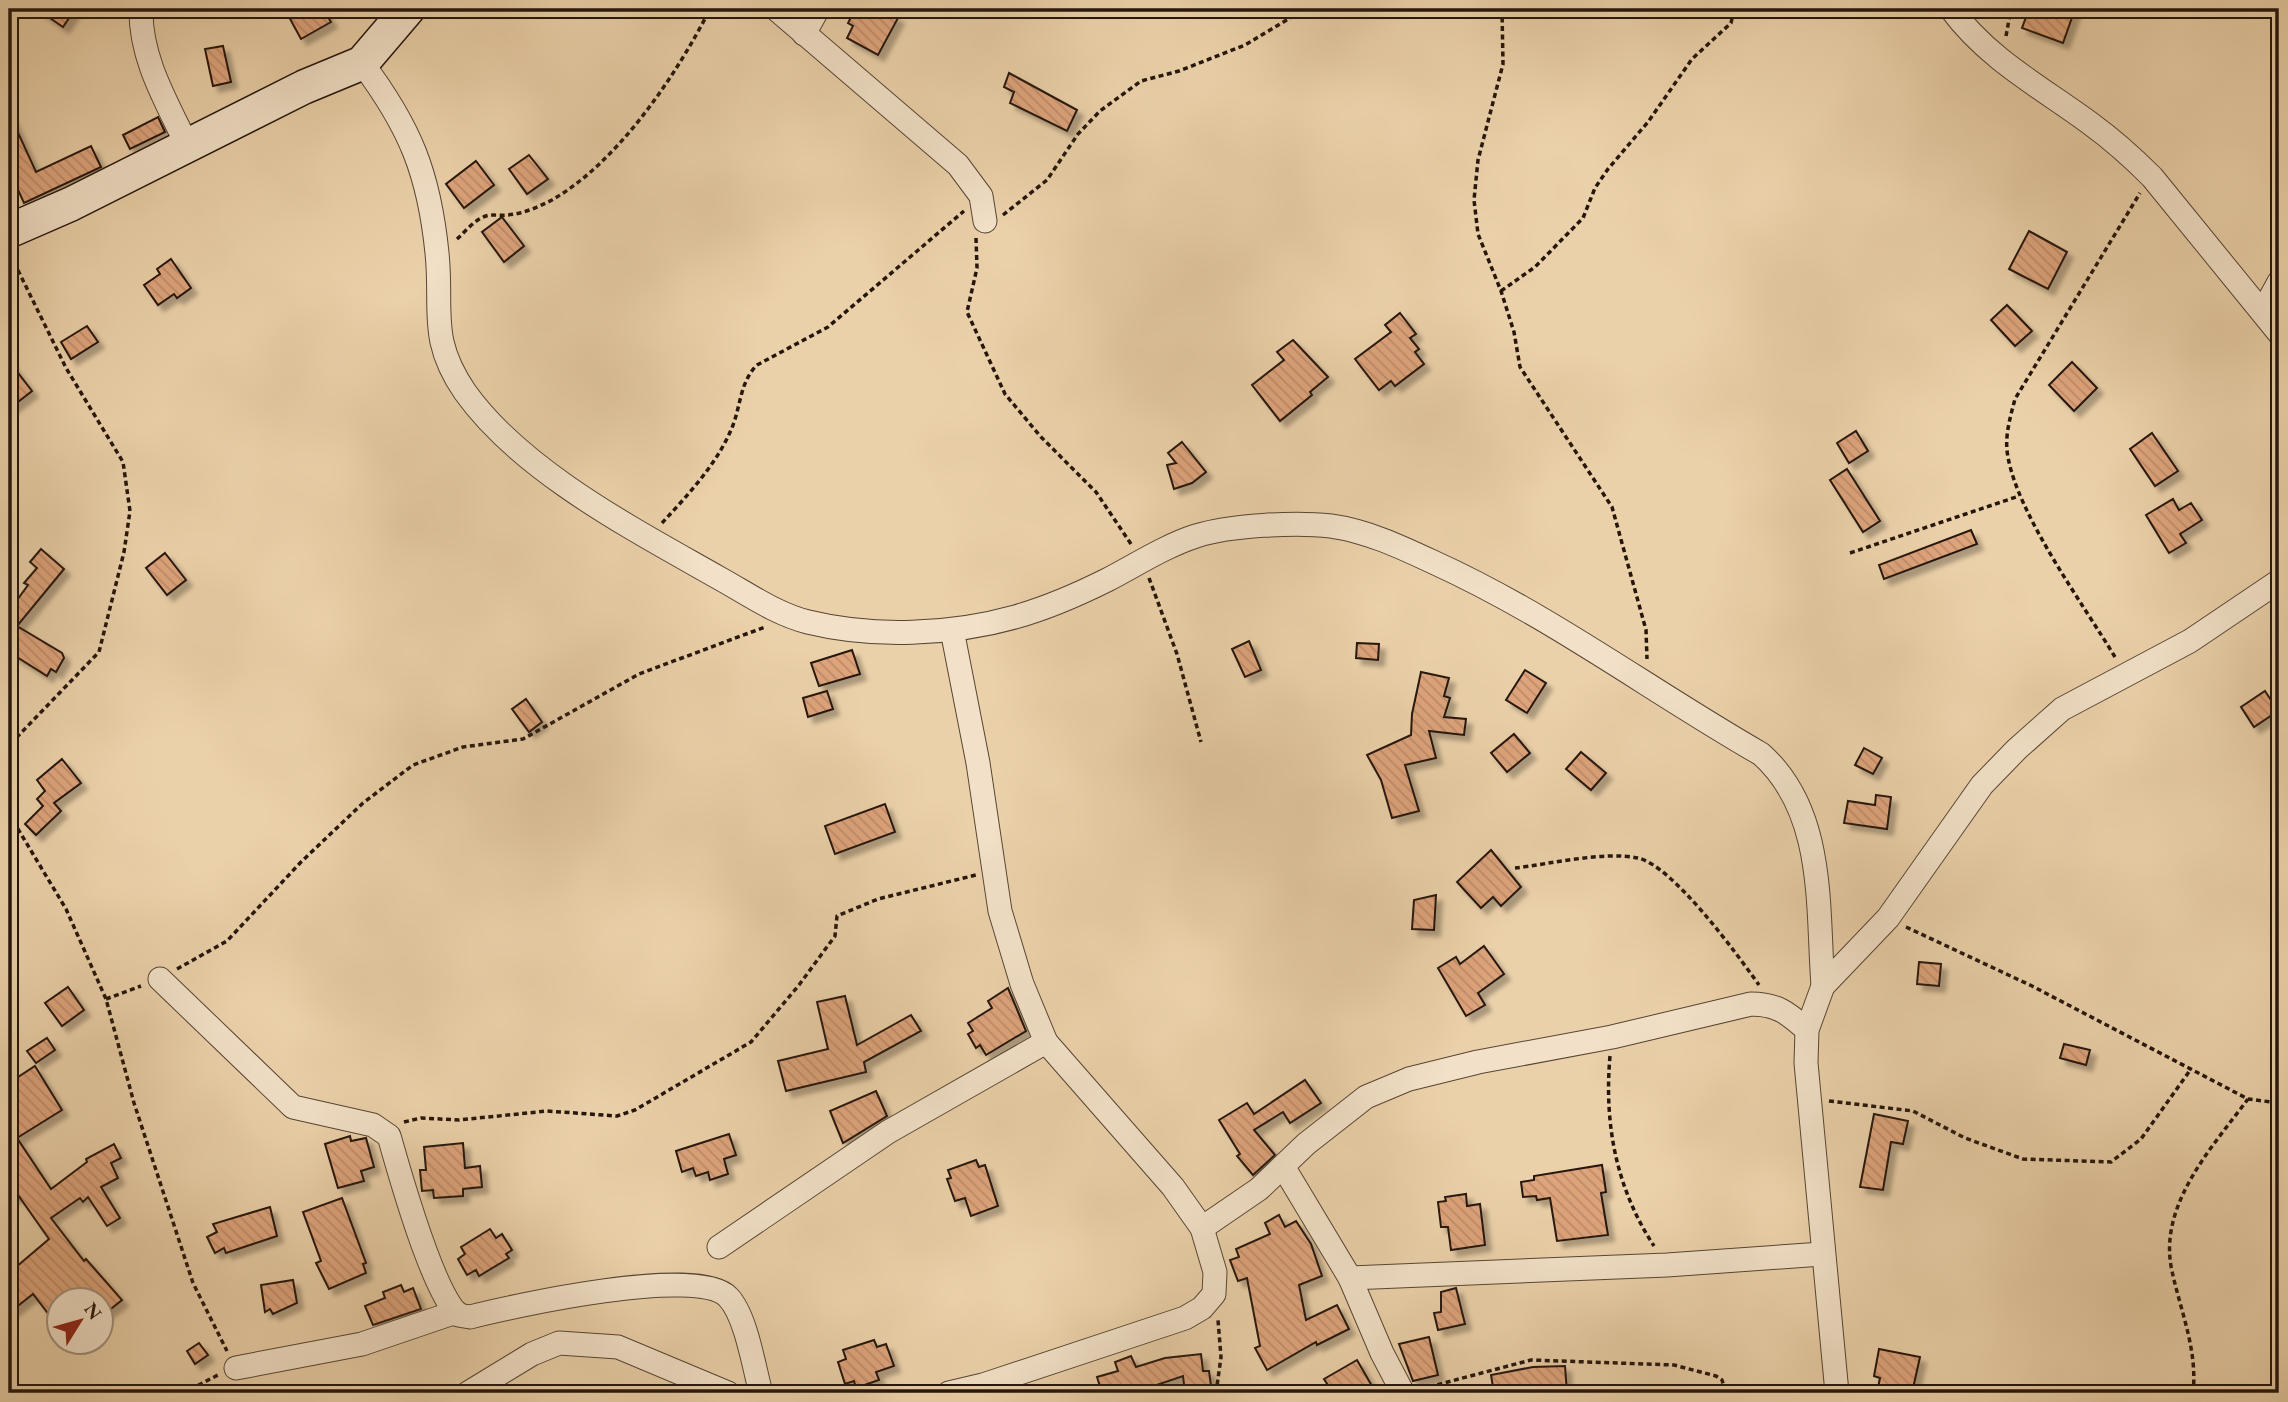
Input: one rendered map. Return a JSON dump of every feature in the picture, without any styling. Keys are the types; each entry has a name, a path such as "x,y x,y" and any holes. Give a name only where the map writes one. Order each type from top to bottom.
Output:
{"street":[{"path":"141,9 141,35 151,68 187,145"},
{"path":"9,231 71,204 304,87 362,63 408,9"},
{"path":"776,9 958,165 981,196 985,221"},
{"path":"804,34 818,9"},
{"path":"1951,9 1988,52 2091,124 2152,177 2279,333"},
{"path":"362,63 393,104 418,155 430,196 438,258 437,320 444,351 466,392 507,437 566,487 759,602 805,621 899,631 952,630 1011,618 1063,601 1198,535 1278,524 1333,526 1393,543 1477,582 1647,682 1707,723 1761,754 1779,769 1797,799 1807,828 1820,900 1824,986"},
{"path":"2263,311 2279,282"},
{"path":"1837,1393 1809,1098 1807,1030 1824,986 1888,918 1982,785 2062,709 2190,641 2279,581"},
{"path":"949,1393 983,1385 1185,1318 1202,1308 1214,1294 1215,1272 1202,1228 1173,1187 1046,1042 1022,984 1000,911 978,763 952,630"},
{"path":"160,979 293,1107 382,1129 389,1136 405,1193 444,1292 456,1312"},
{"path":"1202,1228 1231,1210 1284,1168 1307,1144 1366,1097 1409,1079 1478,1062 1612,1037 1751,1004 1772,1004 1786,1011 1807,1030"},
{"path":"719,1247 888,1132 1046,1042"},
{"path":"1284,1168 1350,1278 1382,1353 1410,1392"},
{"path":"1350,1278 1667,1265 1822,1254"},
{"path":"236,1368 362,1344 456,1312 470,1317 593,1290 658,1287 721,1291 737,1310 761,1393"},
{"path":"468,1393 532,1354 559,1343 618,1347 728,1393"}],"path":[{"path":"438,258 478,219 488,215 530,211 555,198 588,172 643,118 692,44 710,9"},
{"path":"1201,742 1177,654 1143,561 1096,492 1041,437 1005,394 974,332 967,312 967,303 976,275 976,231 985,221 1009,213 1021,204 1047,180 1078,134 1100,111 1141,81 1179,71 1245,45 1306,9"},
{"path":"1502,9 1503,64 1478,160 1474,200 1478,234 1514,332 1520,367 1612,507 1646,630 1647,682"},
{"path":"1501,291 1535,267 1583,218 1595,188 1608,169 1648,122 1692,59 1731,23 1734,9"},
{"path":"2126,676 2019,496 2007,456 2008,425 2015,399 2135,200 2152,177"},
{"path":"648,537 690,494 719,451 731,430 748,374 757,365 828,327 981,196"},
{"path":"9,252 66,368 122,462 130,511 124,552 99,652 19,736 9,753"},
{"path":"1850,552 2019,496"},
{"path":"106,999 160,979 227,941 301,862 363,803 413,765 463,747 523,740 639,674 763,628 805,621"},
{"path":"9,728 19,736"},
{"path":"9,814 66,909 106,999 134,1103 193,1283 236,1368 183,1393"},
{"path":"1515,869 1616,856 1652,862 1728,943 1772,1004"},
{"path":"382,1129 422,1118 459,1120 547,1111 618,1116 635,1110 751,1042 835,936 837,916 878,899 994,871"},
{"path":"1888,918 2032,986 2248,1099 2279,1103"},
{"path":"1612,1037 1608,1088 1610,1137 1638,1221 1667,1265"},
{"path":"1809,1098 1913,1111 1965,1138 2023,1159 2111,1162 2141,1139 2191,1069"},
{"path":"2193,1393 2188,1322 2171,1266 2169,1233 2184,1193 2248,1099"},
{"path":"1214,1294 1221,1357 1216,1393"},
{"path":"1410,1392 1531,1360 1674,1365 1716,1376 1722,1380 1726,1393"}],"building":[{"path":"37,9 75,9 63,27"},
{"path":"305,9 323,9 331,22 301,39 289,17"},
{"path":"855,9 882,9 898,18 878,55 847,38 853,26 848,23"},
{"path":"2029,9 2075,9 2063,43 2022,28"},
{"path":"223,46 231,82 213,86 205,49"},
{"path":"1009,73 1077,110 1067,131 1010,103 1014,92 1004,87"},
{"path":"9,113 36,172 91,146 101,167 24,203 9,170"},
{"path":"158,117 165,132 130,149 123,135"},
{"path":"529,155 548,179 527,194 509,169"},
{"path":"476,161 494,185 464,208 446,184"},
{"path":"502,217 524,246 504,262 482,232"},
{"path":"2029,231 2067,252 2048,289 2009,269"},
{"path":"171,259 191,288 177,298 174,294 158,305 144,285 160,274 157,269"},
{"path":"2007,305 2032,331 2015,346 1991,320"},
{"path":"1400,313 1416,334 1410,338 1419,349 1415,352 1424,364 1395,386 1391,381 1379,390 1355,359 1391,332 1385,325"},
{"path":"87,326 98,342 71,359 61,342"},
{"path":"1293,340 1328,377 1310,392 1312,395 1280,421 1252,385 1284,360 1277,352"},
{"path":"9,361 32,391 9,409"},
{"path":"2072,362 2097,388 2074,411 2049,385"},
{"path":"1856,431 1868,451 1849,463 1837,443"},
{"path":"2152,433 2178,471 2155,486 2130,449"},
{"path":"1182,442 1206,472 1192,483 1174,489 1167,465 1176,463 1168,453"},
{"path":"1847,469 1880,521 1863,532 1830,480"},
{"path":"2173,499 2179,510 2191,503 2202,520 2180,534 2186,543 2169,553 2146,515"},
{"path":"1971,530 1977,544 1884,579 1879,565"},
{"path":"41,549 64,569 17,626 62,653 64,658 56,672 51,669 47,676 9,652 9,611 28,585 24,583 37,568 30,562"},
{"path":"165,553 186,580 167,595 146,568"},
{"path":"1249,641 1261,670 1245,677 1232,649"},
{"path":"1357,643 1379,644 1378,660 1356,658"},
{"path":"852,650 860,674 819,686 811,663"},
{"path":"1525,670 1546,683 1527,713 1506,700"},
{"path":"1421,672 1449,678 1444,696 1450,698 1444,717 1466,719 1464,735 1429,731 1436,758 1405,765 1419,811 1392,818 1381,780 1367,755 1411,735 1412,714"},
{"path":"827,691 833,709 808,717 803,698"},
{"path":"2265,691 2278,711 2254,727 2241,707"},
{"path":"526,699 542,722 529,732 512,709"},
{"path":"1514,734 1530,753 1507,772 1491,753"},
{"path":"1864,748 1882,758 1873,774 1855,765"},
{"path":"1581,752 1606,773 1591,790 1566,769"},
{"path":"62,759 81,783 54,803 61,811 36,835 25,824 43,806 37,799 45,791 37,780"},
{"path":"1876,795 1891,797 1887,829 1844,823 1848,801 1875,805"},
{"path":"885,804 895,832 835,854 825,826"},
{"path":"1491,850 1521,887 1501,906 1493,897 1481,908 1457,882"},
{"path":"1436,895 1434,930 1412,929 1414,900"},
{"path":"1484,946 1504,974 1478,993 1485,1005 1466,1016 1438,968 1456,957 1460,964"},
{"path":"1919,962 1941,964 1939,986 1917,984"},
{"path":"68,987 84,1010 62,1026 45,1003"},
{"path":"1008,988 1026,1031 986,1055 980,1045 976,1048 968,1034 973,1031 968,1023 992,1008 988,1001"},
{"path":"845,996 857,1045 911,1015 921,1031 864,1062 866,1072 786,1091 778,1061 828,1049 817,1002"},
{"path":"47,1038 55,1050 36,1063 27,1051"},
{"path":"2064,1044 2090,1050 2086,1065 2060,1058"},
{"path":"35,1066 62,1110 17,1138 51,1189 87,1162 86,1159 114,1144 121,1158 111,1163 118,1178 101,1187 120,1218 107,1226 88,1197 83,1202 80,1198 51,1218 84,1261 86,1259 110,1286 46,1286 46,1311 33,1294 9,1313 9,1273 49,1239 18,1195 9,1199 9,1083"},
{"path":"1305,1080 1321,1103 1290,1123 1283,1112 1254,1130 1275,1155 1253,1175 1237,1156 1240,1154 1219,1120 1247,1103 1254,1114"},
{"path":"876,1091 887,1116 843,1143 830,1111"},
{"path":"1874,1114 1908,1121 1903,1144 1891,1142 1883,1190 1860,1187"},
{"path":"729,1134 736,1155 724,1159 728,1174 710,1180 708,1172 696,1176 693,1168 682,1172 676,1151"},
{"path":"350,1136 351,1141 366,1138 374,1167 361,1171 364,1181 338,1188 325,1144"},
{"path":"463,1143 465,1168 480,1166 482,1187 463,1189 463,1196 434,1198 433,1190 422,1191 420,1170 426,1170 424,1147"},
{"path":"976,1160 979,1167 985,1165 998,1206 971,1216 965,1198 955,1201 947,1179 951,1178 948,1170"},
{"path":"1602,1165 1606,1192 1601,1193 1608,1235 1557,1241 1550,1198 1537,1200 1536,1196 1523,1197 1521,1182 1534,1180 1534,1176"},
{"path":"1466,1194 1467,1206 1480,1204 1485,1245 1451,1250 1448,1227 1441,1227 1438,1202 1446,1201 1445,1197"},
{"path":"342,1198 366,1263 363,1264 366,1273 329,1289 316,1263 321,1261 303,1212"},
{"path":"270,1207 277,1236 226,1253 224,1248 215,1253 207,1237 217,1232 213,1224"},
{"path":"1279,1215 1285,1227 1296,1221 1311,1244 1322,1276 1299,1285 1306,1320 1337,1305 1349,1329 1317,1345 1316,1342 1267,1370 1255,1348 1260,1346 1247,1278 1238,1281 1230,1260 1239,1257 1236,1249 1270,1234 1265,1223"},
{"path":"490,1229 496,1238 502,1234 512,1250 506,1254 509,1258 479,1276 476,1270 467,1275 458,1259 465,1254 461,1247"},
{"path":"293,1280 297,1303 273,1314 270,1309 265,1312 261,1285"},
{"path":"401,1285 404,1292 413,1288 421,1309 373,1325 365,1306 385,1298 383,1292"},
{"path":"1456,1288 1465,1324 1438,1330 1434,1313 1441,1312 1441,1292"},
{"path":"116,1293 122,1300 116,1305"},
{"path":"1429,1337 1438,1375 1413,1381 1399,1344"},
{"path":"874,1340 877,1347 886,1344 894,1366 876,1372 879,1380 856,1388 854,1381 845,1384 838,1362 846,1359 843,1350"},
{"path":"199,1343 208,1355 195,1364 187,1351"},
{"path":"1879,1349 1920,1357 1912,1393 1877,1393 1880,1378 1874,1376"},
{"path":"1201,1354 1203,1371 1209,1371 1212,1393 1185,1393 1183,1376 1133,1393 1102,1393 1097,1377 1118,1371 1115,1362 1131,1356 1136,1367 1165,1358"},
{"path":"1357,1360 1376,1393 1333,1393 1324,1379"},
{"path":"1565,1366 1567,1393 1494,1393 1491,1375 1533,1367"}]}
